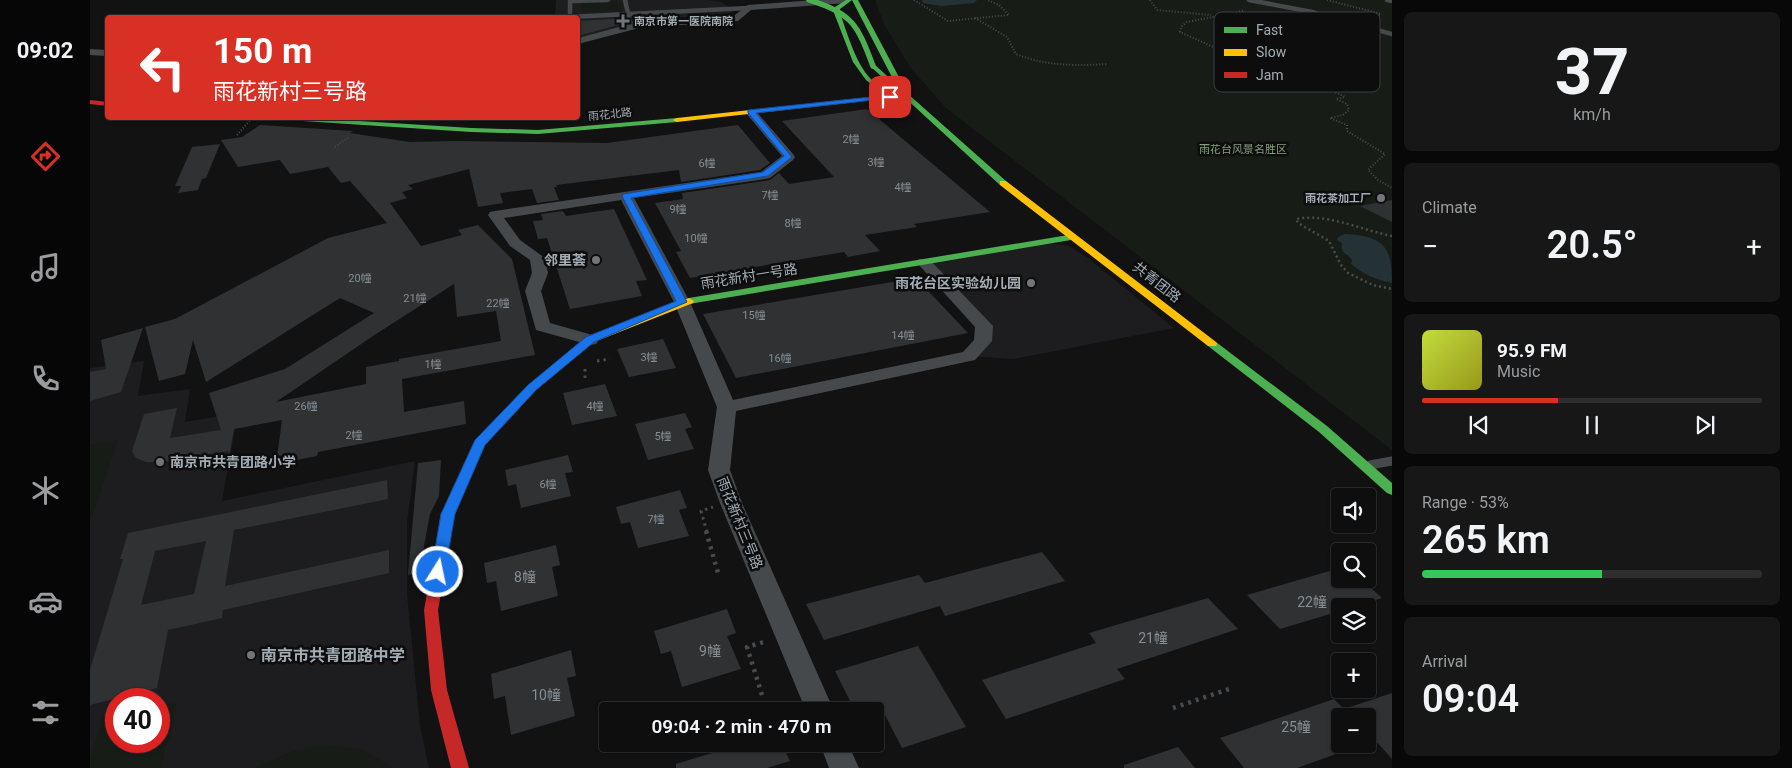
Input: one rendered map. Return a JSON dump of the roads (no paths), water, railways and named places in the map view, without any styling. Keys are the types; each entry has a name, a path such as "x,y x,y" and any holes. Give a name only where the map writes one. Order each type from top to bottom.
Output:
{"street":[{"path":"809,0 833,8 852,20 856,24 873,66 905,95"},
{"path":"580,41 597,38 638,25 738,18 748,8 848,0"},
{"name":"共青团路","path":"848,0 837,8 836,13 862,73 875,85 905,95 1002,182 1323,429 1392,490"},
{"name":"共青团路","path":"855,0 901,84 905,95"},
{"path":"90,52 105,53"},
{"name":"雨花北路","path":"318,120 471,130 538,132 599,128 905,95"},
{"path":"90,102 105,104"},
{"path":"590,340 542,326 533,290 540,273 538,258 515,243 495,215 765,174 788,157 751,112"},
{"path":"626,196 682,302 727,407 969,356 983,341 984,326 924,262"},
{"name":"雨花新村一号路","path":"460,768 439,690 431,610 448,514 480,443 532,388 590,340 682,302 1074,237"},
{"name":"雨花新村三号路","path":"727,407 719,470 731,503 816,702"},
{"path":"837,752 844,768"}],"lane":[{"path":"570,15 568,1 608,0"},
{"path":"625,0 630,22 638,25"},
{"path":"1249,0 1312,12"},
{"path":"1387,0 1392,1"},
{"path":"580,17 748,8"},
{"path":"1364,466 1392,462"}],"place":[{"name":"南京市第一医院南院","path":"623,21"},
{"name":"雨花茶加工厂","path":"1381,198"},
{"name":"邻里荟","path":"596,260"},
{"name":"雨花台区实验幼儿园","path":"1031,283"},
{"name":"南京市共青团路小学","path":"160,462"},
{"name":"南京市共青团路中学","path":"251,655"}],"park label":[{"name":"雨花台风景名胜区","path":"1243,149"}]}
